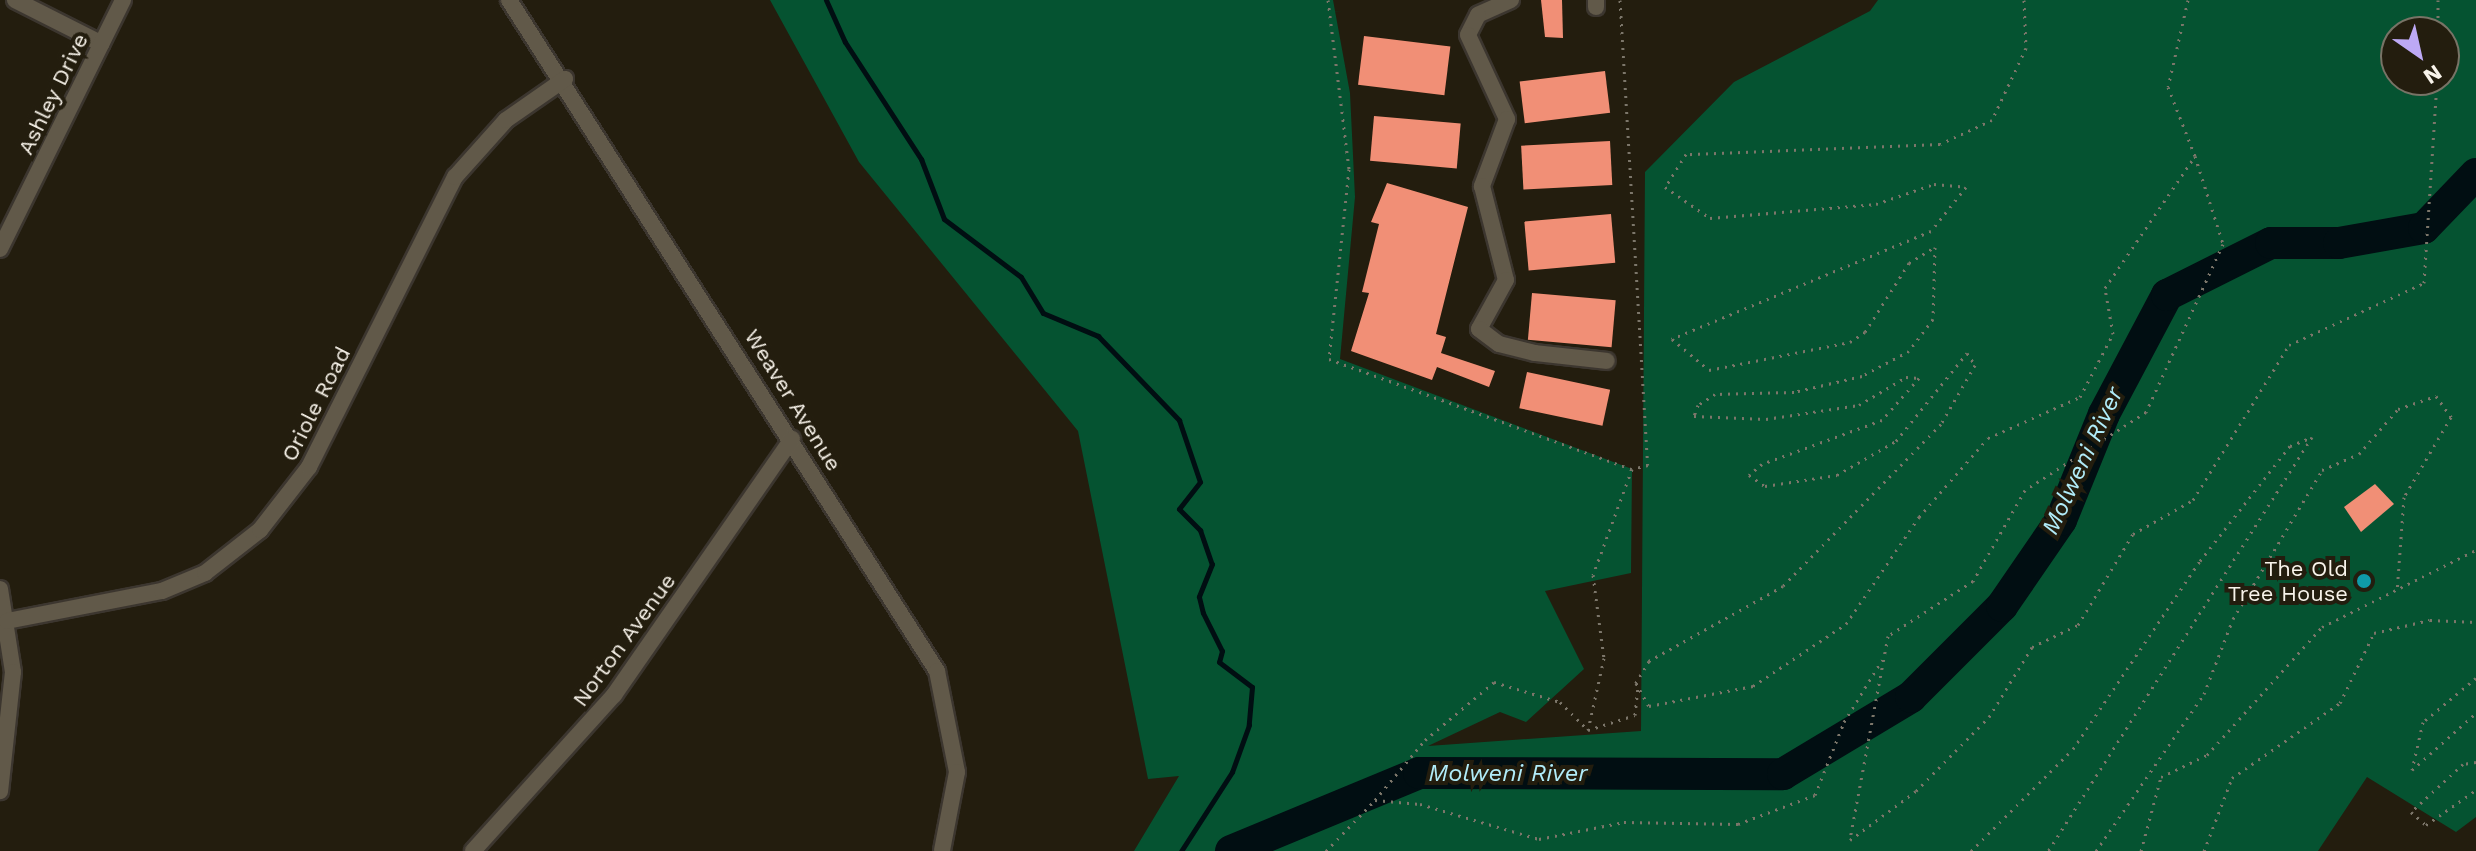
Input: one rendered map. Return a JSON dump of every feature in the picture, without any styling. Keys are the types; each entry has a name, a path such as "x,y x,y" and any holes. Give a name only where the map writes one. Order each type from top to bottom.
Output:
{"street":[{"path":"15,0 102,44"},
{"name":"Ashley Drive","path":"0,249 123,0"},
{"name":"Weaver Avenue","path":"509,0 565,79 792,439 945,694 957,772 942,851"},
{"path":"1511,0 1478,15 1468,35 1507,119 1482,186 1506,280 1479,329 1499,344 1535,353 1607,361"},
{"name":"Oriole Road","path":"7,621 162,591 205,573 260,530 309,467 455,177 506,120 565,79"},
{"name":"Norton Avenue","path":"473,851 614,695 792,439"},
{"path":"0,589 7,621 13,719 0,791"}],"path":[{"path":"1328,0 1349,169 1329,359 1632,469 1648,465 1620,0"},
{"path":"1588,730 1635,715 1638,687 1649,661 1783,586 1941,424 1975,365 1967,353 1896,441 1837,475 1765,486 1749,475 1762,464 1882,420 1919,378 1906,377 1859,405 1766,419 1694,416 1698,405 1715,394 1794,392 1862,376 1909,351 1933,319 1935,247 1909,263 1865,332 1850,342 1709,370 1672,339 1931,231 1966,187 1934,184 1876,204 1710,218 1665,187 1686,154 1940,144 1992,120 2026,48 2024,0"},
{"path":"2188,0 2168,87 2195,156 2223,244 2146,412 2025,490 1973,581 1888,636 1850,840 1916,791 1989,717 2032,647 2078,625 2133,534 2193,500 2289,345 2424,283 2436,96"},
{"path":"1638,687 1649,706 1753,686 1846,624 1919,517 1988,438 2080,397 2113,334 2105,288 2195,156"},
{"path":"2096,851 2204,694 2233,619 2322,470 2359,454 2398,409 2436,396 2451,417 2404,497 2397,592"},
{"path":"1971,851 2073,749 2200,561 2290,446 2312,437 2048,851"},
{"path":"1588,730 1604,658 1593,575 1632,469"},
{"path":"2141,851 2161,777 2207,755 2322,627 2476,550"},
{"path":"2204,851 2232,778 2340,703 2374,633 2430,620 2476,622"},
{"path":"1375,800 1420,804 1539,839 1624,822 1738,824 1815,795 1844,722 1884,656"},
{"path":"2476,678 2423,722 2412,770 2476,713"},
{"path":"1326,851 1375,800 1425,740 1494,682 1560,702 1588,730"},
{"path":"2476,762 2463,764 2411,812 2426,825 2476,790"}],"green space":[{"path":"770,0 1333,0 1350,93 1355,197 1340,359 1632,469 1631,573 1545,591 1584,669 1526,722 1500,712 1428,746 1641,731 1645,172 1734,82 1870,11 1878,0 2476,0 2476,817 2456,832 2367,777 2318,851 1134,851 1179,776 1148,779 1078,431 859,162"}],"building":[{"path":"1541,0 1562,0 1563,38 1545,37"},
{"path":"1364,36 1450,47 1444,95 1358,85"},
{"path":"1605,71 1610,113 1525,123 1520,81"},
{"path":"1374,116 1461,124 1457,168 1370,161"},
{"path":"1610,141 1612,185 1523,190 1521,146"},
{"path":"1387,183 1468,207 1436,334 1446,337 1441,353 1495,371 1489,387 1437,367 1432,380 1351,351 1369,293 1362,292 1379,224 1371,222"},
{"path":"1611,214 1615,263 1529,270 1524,222"},
{"path":"1532,293 1616,300 1612,347 1528,340"},
{"path":"1527,372 1610,390 1602,426 1519,408"},
{"path":"2375,484 2394,504 2361,532 2344,507"}],"waterway":[{"path":"826,0 845,42 921,159 944,219 1021,277 1043,313 1098,336 1179,420 1200,482 1179,509 1200,530 1212,564 1199,597 1203,613 1222,651 1219,662 1252,687 1249,725 1232,772 1181,851"},
{"name":"Molweni River","path":"1231,851 1419,773 1783,774 1911,697 2002,606 2061,520 2104,414 2167,295 2271,243 2339,243 2424,228 2476,174"}],"place":[{"name":"The Old Tree House","path":"2364,581"}]}
